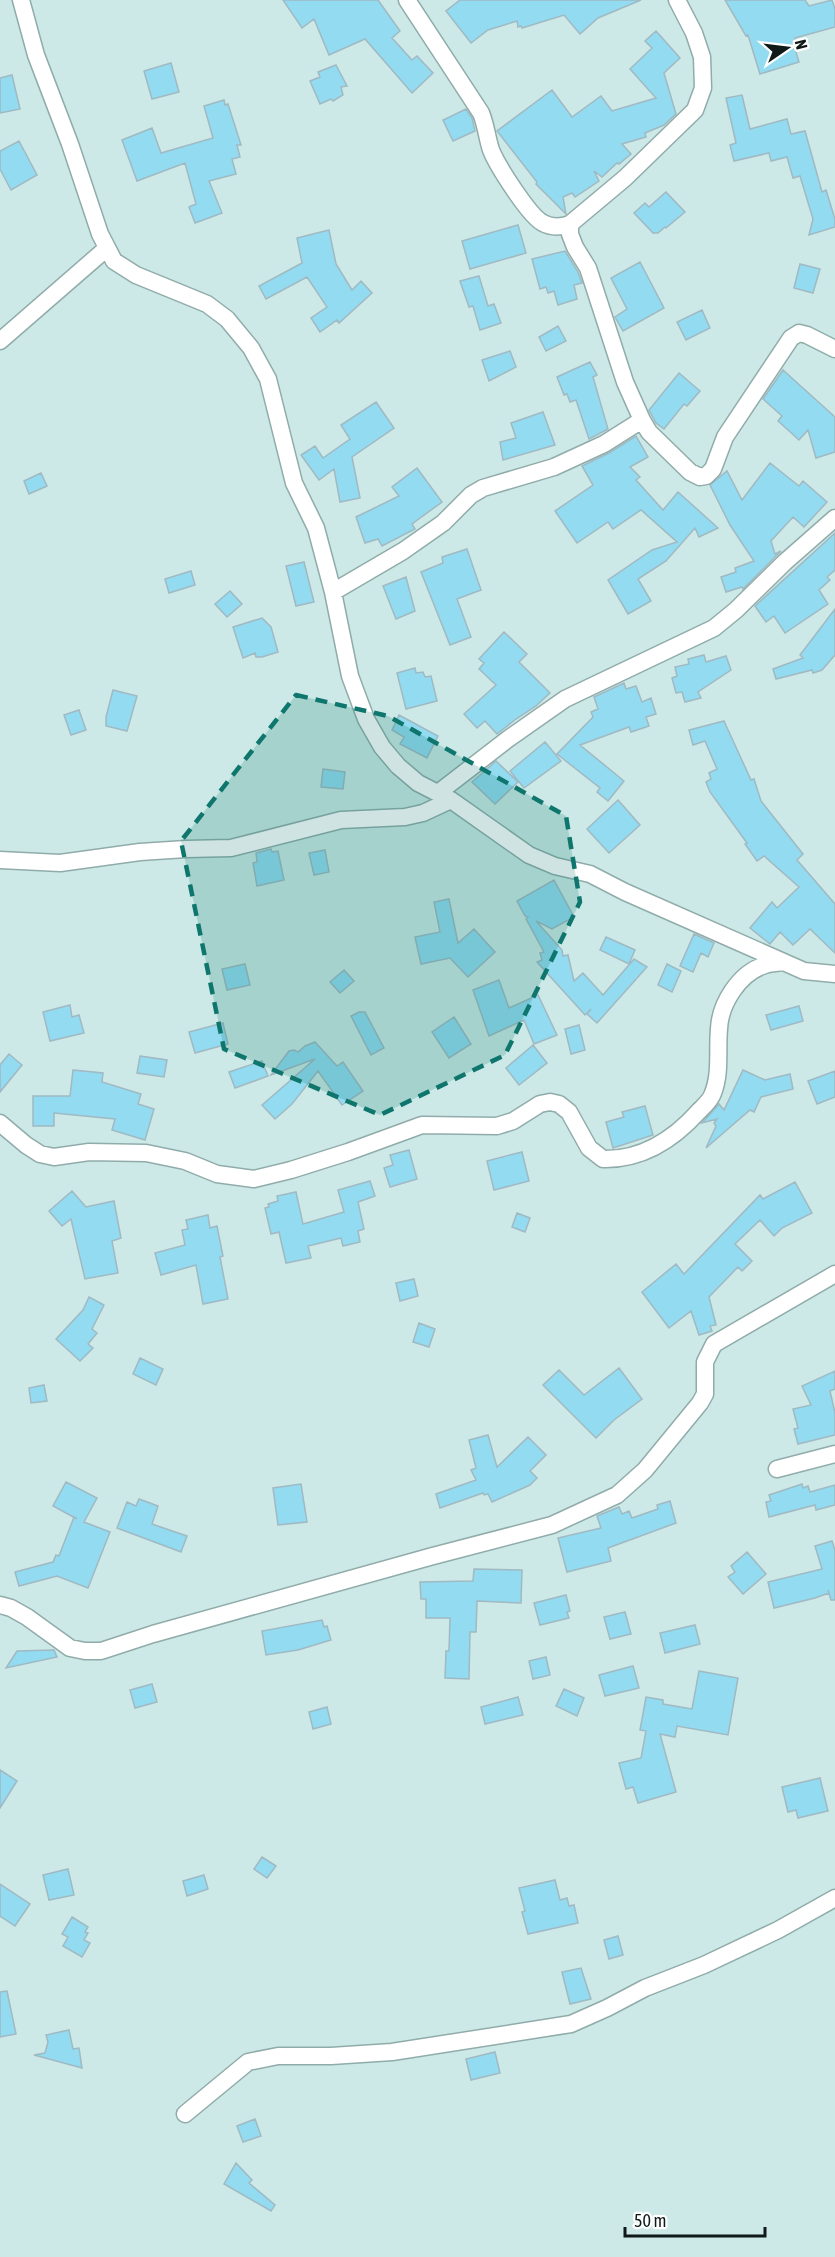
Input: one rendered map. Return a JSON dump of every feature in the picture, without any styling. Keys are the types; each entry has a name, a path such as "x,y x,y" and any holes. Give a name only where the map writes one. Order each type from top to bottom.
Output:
{"street":[{"path":"27,0 22,0 36,55 107,248 114,261 135,275 207,304 227,319 251,348 268,379 294,483 316,528 333,592 350,676 366,719 382,747 398,766 418,783 445,796 529,855 555,866 590,874 625,892 804,971 835,974"},
{"path":"407,0 481,113 491,149 512,186 540,222 561,227 570,224 625,178 695,110 703,88 702,57 694,33 677,0"},
{"path":"570,224 570,234 575,248 588,268 625,382 642,420 649,432 690,472 700,477 706,476 713,469 725,437 737,416 791,338 799,333 835,349"},
{"path":"0,341 107,248"},
{"path":"333,592 419,540 443,523 471,495 483,488 554,467 604,444 642,420"},
{"path":"0,860 60,864 140,852 231,848 341,820 405,817 423,813 508,739 565,699 714,628 835,518"},
{"path":"0,1123 39,1154 54,1157 89,1152 146,1153 185,1161 217,1174 254,1179 348,1152 422,1125 497,1126 513,1121 540,1104 550,1102 559,1104 569,1112 590,1148 603,1159 616,1160 635,1156 665,1141 684,1127 713,1096 718,1077 718,1027 722,1009 732,991 748,974 764,965 783,962"},
{"path":"0,1605 27,1617 70,1648 101,1651 552,1525 617,1495 645,1470 705,1394 705,1362 714,1344 835,1274"},
{"path":"777,1469 835,1454"},
{"path":"185,2114 248,2062 278,2056 331,2056 392,2052 571,2024 645,1988 704,1965 778,1930 835,1898"}],"highlighted area":[{"path":"296,695 388,716 566,816 580,902 505,1055 380,1115 224,1049 181,841"}],"building":[{"path":"283,0 378,0 400,31 392,38 412,60 417,56 433,73 412,93 365,39 329,55 314,19 302,28"},
{"path":"460,0 641,0 598,18 580,34 564,15 522,28 518,27 517,21 488,30 471,43 446,11"},
{"path":"725,0 805,0 809,6 832,0 835,9 835,27 795,38 796,41 793,42 799,62 760,74 748,35 746,36"},
{"path":"656,31 680,58 664,73 676,114 664,125 645,133 646,137 622,144 631,154 602,177 594,171 599,181 575,197 572,193 563,197 566,214 536,184 537,182 497,131 552,90 572,117 601,96 612,111 656,98 630,69 652,48 645,41"},
{"path":"171,63 179,92 152,99 144,71"},
{"path":"336,65 347,86 341,87 343,95 333,101 331,99 320,104 310,81 320,77 318,72"},
{"path":"12,75 20,109 0,113 0,78"},
{"path":"742,95 750,129 787,119 791,134 805,131 822,192 826,190 835,219 835,227 809,235 813,219 800,176 793,178 787,157 771,161 769,153 734,161 730,145 736,143 726,98"},
{"path":"224,100 225,105 228,104 241,145 237,145 240,157 232,159 236,174 209,181 222,213 195,223 189,207 196,204 185,163 137,181 122,140 152,128 161,153 213,138 204,106"},
{"path":"466,109 472,118 475,131 453,141 443,120"},
{"path":"19,141 37,175 11,190 0,169 0,151"},
{"path":"666,192 685,212 666,228 653,233 634,213 645,203 649,207"},
{"path":"518,225 526,253 470,269 462,241"},
{"path":"329,230 336,264 352,290 361,281 372,293 339,323 337,320 320,332 311,318 327,307 307,277 266,299 259,286 302,263 297,238"},
{"path":"565,251 582,283 574,285 577,299 558,305 554,291 548,293 546,287 540,289 532,259"},
{"path":"640,262 664,308 623,331 615,317 627,309 611,278"},
{"path":"800,264 820,269 813,293 794,288"},
{"path":"479,276 488,306 494,304 501,323 480,330 473,306 469,307 460,281"},
{"path":"702,310 710,328 686,340 677,322"},
{"path":"558,326 566,341 546,351 539,337"},
{"path":"510,351 516,367 489,381 482,360"},
{"path":"590,362 597,375 593,377 608,429 589,439 576,400 570,402 567,394 564,395 557,377"},
{"path":"783,370 835,417 835,452 816,458 808,430 799,440 778,421 782,416 763,399"},
{"path":"679,373 700,391 687,406 684,404 664,429 656,423 649,410"},
{"path":"376,402 394,428 352,457 360,498 340,502 334,469 319,480 301,455 315,446 323,458 350,439 341,425"},
{"path":"543,412 555,445 503,460 500,442 516,438 511,423"},
{"path":"636,436 648,457 630,467 640,477 636,480 663,510 678,492 718,528 699,537 695,528 666,561 638,579 651,601 628,614 608,580 652,550 677,542 641,510 613,529 608,522 577,543 555,511 593,485 582,466"},
{"path":"770,463 799,486 803,481 827,502 804,527 793,517 771,541 775,554 781,551 743,589 742,587 726,592 721,577 736,572 735,568 754,561 730,525 710,485 727,471 742,500"},
{"path":"417,468 442,502 412,524 415,529 382,546 378,539 365,543 356,517 399,496 392,487"},
{"path":"41,473 47,486 29,494 24,481"},
{"path":"835,533 835,570 827,577 830,580 819,590 828,604 785,633 774,616 766,622 755,606"},
{"path":"467,549 481,590 457,599 471,637 450,645 421,572 443,563 442,557"},
{"path":"304,562 314,602 296,606 286,566"},
{"path":"191,571 195,585 169,593 165,579"},
{"path":"406,577 415,611 396,619 383,586"},
{"path":"230,591 242,604 227,617 215,604"},
{"path":"835,609 835,655 822,670 813,673 812,670 776,679 773,669 803,658 800,655"},
{"path":"262,618 271,627 278,652 262,657 256,657 255,653 243,658 233,627"},
{"path":"504,632 527,654 519,662 550,693 497,734 485,721 477,728 464,714 496,685 479,669 484,663 479,659"},
{"path":"704,655 706,662 726,656 731,670 698,692 701,698 685,702 682,692 676,693 672,678 677,676 675,667 689,664 688,659"},
{"path":"415,668 416,673 423,672 425,677 431,676 437,701 406,709 397,673"},
{"path":"624,683 626,689 636,686 642,702 651,698 656,714 646,717 649,726 631,732 629,727 580,745 624,781 608,801 597,792 600,788 557,754 593,717 591,712 598,709 594,697"},
{"path":"113,690 137,696 127,731 106,726"},
{"path":"79,710 86,730 71,735 64,715"},
{"path":"399,715 438,736 427,758 400,744 404,737 392,730"},
{"path":"724,721 751,780 754,779 761,801 803,854 797,860 835,904 835,953 810,929 793,945 780,932 770,944 750,928 772,902 777,908 799,887 764,856 757,861 745,844 747,843 710,792 706,782 711,779 709,773 717,769 705,741 693,745 689,730"},
{"path":"545,742 561,761 524,788 510,771"},
{"path":"496,761 518,782 495,804 472,782"},
{"path":"323,769 345,772 343,789 321,787"},
{"path":"618,800 640,825 609,853 587,829"},
{"path":"271,849 272,852 278,851 284,880 257,886 253,863 257,862 256,853"},
{"path":"325,850 329,872 314,875 309,853"},
{"path":"554,880 574,917 552,929 536,921 562,950 563,956 568,955 574,981 583,973 603,995 634,959 647,967 597,1023 587,1014 591,1009 585,1015 537,962 542,960 540,953 544,952 526,919 528,917 525,916 517,901"},
{"path":"449,899 458,943 474,929 495,952 468,977 450,958 421,964 415,937 440,932 434,902"},
{"path":"694,934 714,943 708,957 701,953 693,972 680,966"},
{"path":"606,937 635,950 629,964 600,950"},
{"path":"245,964 250,985 227,990 222,969"},
{"path":"667,964 681,971 672,992 658,985"},
{"path":"344,970 354,981 340,993 330,982"},
{"path":"499,980 509,1008 538,995 557,1035 534,1044 524,1020 489,1036 473,990"},
{"path":"70,1005 72,1017 79,1015 84,1033 50,1041 43,1012"},
{"path":"799,1006 803,1021 771,1030 766,1015"},
{"path":"365,1012 384,1048 371,1055 351,1016"},
{"path":"454,1017 471,1044 449,1058 432,1032"},
{"path":"223,1023 228,1044 195,1053 189,1032"},
{"path":"579,1025 585,1050 571,1054 565,1029"},
{"path":"315,1042 337,1066 343,1062 363,1091 342,1105 318,1071 292,1104 275,1119 262,1105 315,1059 271,1075 289,1051 298,1052"},
{"path":"533,1045 547,1063 519,1085 506,1068"},
{"path":"9,1054 22,1065 0,1092 0,1065"},
{"path":"140,1056 167,1060 164,1077 137,1073"},
{"path":"262,1061 268,1076 235,1088 229,1072"},
{"path":"73,1070 103,1073 102,1082 141,1094 138,1104 154,1109 145,1140 112,1130 115,1119 54,1113 54,1126 33,1126 33,1096 70,1096"},
{"path":"743,1070 765,1080 790,1074 793,1089 761,1097 754,1112 750,1110 706,1148 717,1119 702,1123 719,1104 724,1110"},
{"path":"835,1071 835,1097 817,1104 808,1081"},
{"path":"645,1106 653,1135 613,1148 606,1122 624,1117 622,1112"},
{"path":"409,1150 417,1179 390,1187 384,1168 393,1165 390,1155"},
{"path":"522,1152 529,1181 494,1190 487,1161"},
{"path":"370,1181 375,1196 358,1202 364,1229 358,1231 360,1242 343,1246 341,1238 308,1246 311,1258 286,1263 279,1232 271,1234 265,1208 269,1207 268,1204 278,1201 277,1196 296,1192 303,1224 344,1212 338,1190"},
{"path":"795,1182 812,1213 782,1228 774,1236 760,1220 735,1244 752,1261 742,1271 738,1267 709,1297 716,1325 710,1326 712,1331 699,1335 691,1311 669,1328 642,1292 676,1264 684,1274 760,1195 763,1199"},
{"path":"72,1191 86,1207 114,1201 121,1238 112,1241 118,1273 85,1279 71,1219 62,1226 49,1211"},
{"path":"517,1213 530,1218 525,1232 512,1227"},
{"path":"208,1215 210,1228 217,1226 228,1299 203,1304 196,1265 161,1275 155,1253 185,1245 182,1230 188,1229 186,1220"},
{"path":"414,1279 418,1296 400,1301 396,1283"},
{"path":"89,1297 104,1305 92,1329 97,1333 88,1344 93,1348 80,1361 56,1339 83,1310"},
{"path":"419,1323 435,1329 429,1347 413,1342"},
{"path":"140,1358 163,1369 156,1385 133,1374"},
{"path":"619,1368 642,1399 614,1420 596,1438 543,1385 559,1370 584,1395"},
{"path":"835,1371 835,1389 830,1391 835,1413 835,1435 798,1444 794,1429 798,1428 793,1409 811,1405 802,1386"},
{"path":"44,1385 47,1401 31,1403 29,1388"},
{"path":"488,1435 497,1467 528,1437 546,1455 530,1471 537,1478 530,1485 492,1502 488,1494 483,1493 440,1508 436,1494 476,1480 471,1470 476,1468 469,1440"},
{"path":"66,1482 97,1498 84,1522 110,1532 88,1588 57,1576 19,1586 15,1572 53,1562 56,1555 59,1556 74,1517 53,1506"},
{"path":"301,1484 307,1522 278,1525 273,1488"},
{"path":"802,1484 803,1488 808,1486 810,1492 835,1485 835,1505 816,1510 815,1505 769,1517 766,1502 771,1501 769,1495"},
{"path":"139,1499 158,1506 152,1524 187,1536 181,1552 117,1528 127,1502 136,1506"},
{"path":"670,1501 676,1523 608,1548 611,1561 567,1572 558,1538 601,1528 597,1516 619,1507 622,1514 629,1511 632,1518 658,1509 657,1505"},
{"path":"832,1541 835,1550 835,1600 831,1600 829,1593 774,1608 768,1582 822,1569 815,1546"},
{"path":"747,1552 766,1574 743,1594 728,1577 735,1572 731,1566"},
{"path":"474,1569 522,1570 521,1603 477,1601 476,1632 470,1632 469,1679 445,1678 450,1618 426,1618 426,1599 421,1599 420,1582 473,1581"},
{"path":"566,1595 570,1611 567,1612 569,1618 540,1625 534,1603"},
{"path":"625,1612 631,1634 610,1639 604,1617"},
{"path":"322,1620 324,1627 327,1626 331,1640 298,1650 266,1655 262,1631"},
{"path":"695,1625 700,1644 665,1653 660,1633"},
{"path":"54,1650 57,1657 6,1668 17,1651"},
{"path":"546,1657 550,1675 533,1679 529,1661"},
{"path":"633,1666 639,1688 605,1696 599,1675"},
{"path":"699,1671 738,1678 728,1735 677,1726 675,1737 660,1734 676,1792 638,1803 633,1787 626,1789 619,1763 641,1758 646,1731 640,1730 646,1697 663,1700 663,1704 692,1709"},
{"path":"152,1684 157,1702 135,1708 130,1690"},
{"path":"564,1689 584,1698 577,1716 556,1706"},
{"path":"518,1697 523,1715 485,1724 481,1707"},
{"path":"327,1707 331,1724 313,1729 309,1712"},
{"path":"0,1770 17,1781 0,1808"},
{"path":"820,1778 828,1811 798,1818 796,1810 788,1812 782,1787"},
{"path":"262,1857 276,1866 267,1878 254,1869"},
{"path":"68,1869 74,1895 49,1900 43,1875"},
{"path":"204,1875 208,1889 187,1896 183,1881"},
{"path":"555,1880 560,1900 567,1898 569,1906 574,1905 578,1923 528,1934 519,1888"},
{"path":"0,1884 30,1904 15,1926 0,1916"},
{"path":"72,1917 88,1927 84,1940 90,1943 82,1957 63,1946 68,1937 62,1934"},
{"path":"618,1936 623,1955 609,1959 604,1940"},
{"path":"581,1968 591,1999 570,2004 562,1972"},
{"path":"7,1991 16,2034 0,2037 0,1992"},
{"path":"69,2030 73,2049 79,2048 82,2068 34,2055 45,2053 48,2042 46,2035"},
{"path":"495,2052 500,2073 471,2080 466,2059"},
{"path":"255,2119 261,2136 243,2142 237,2126"},
{"path":"236,2163 252,2180 249,2183 275,2205 271,2211 224,2184"}]}
